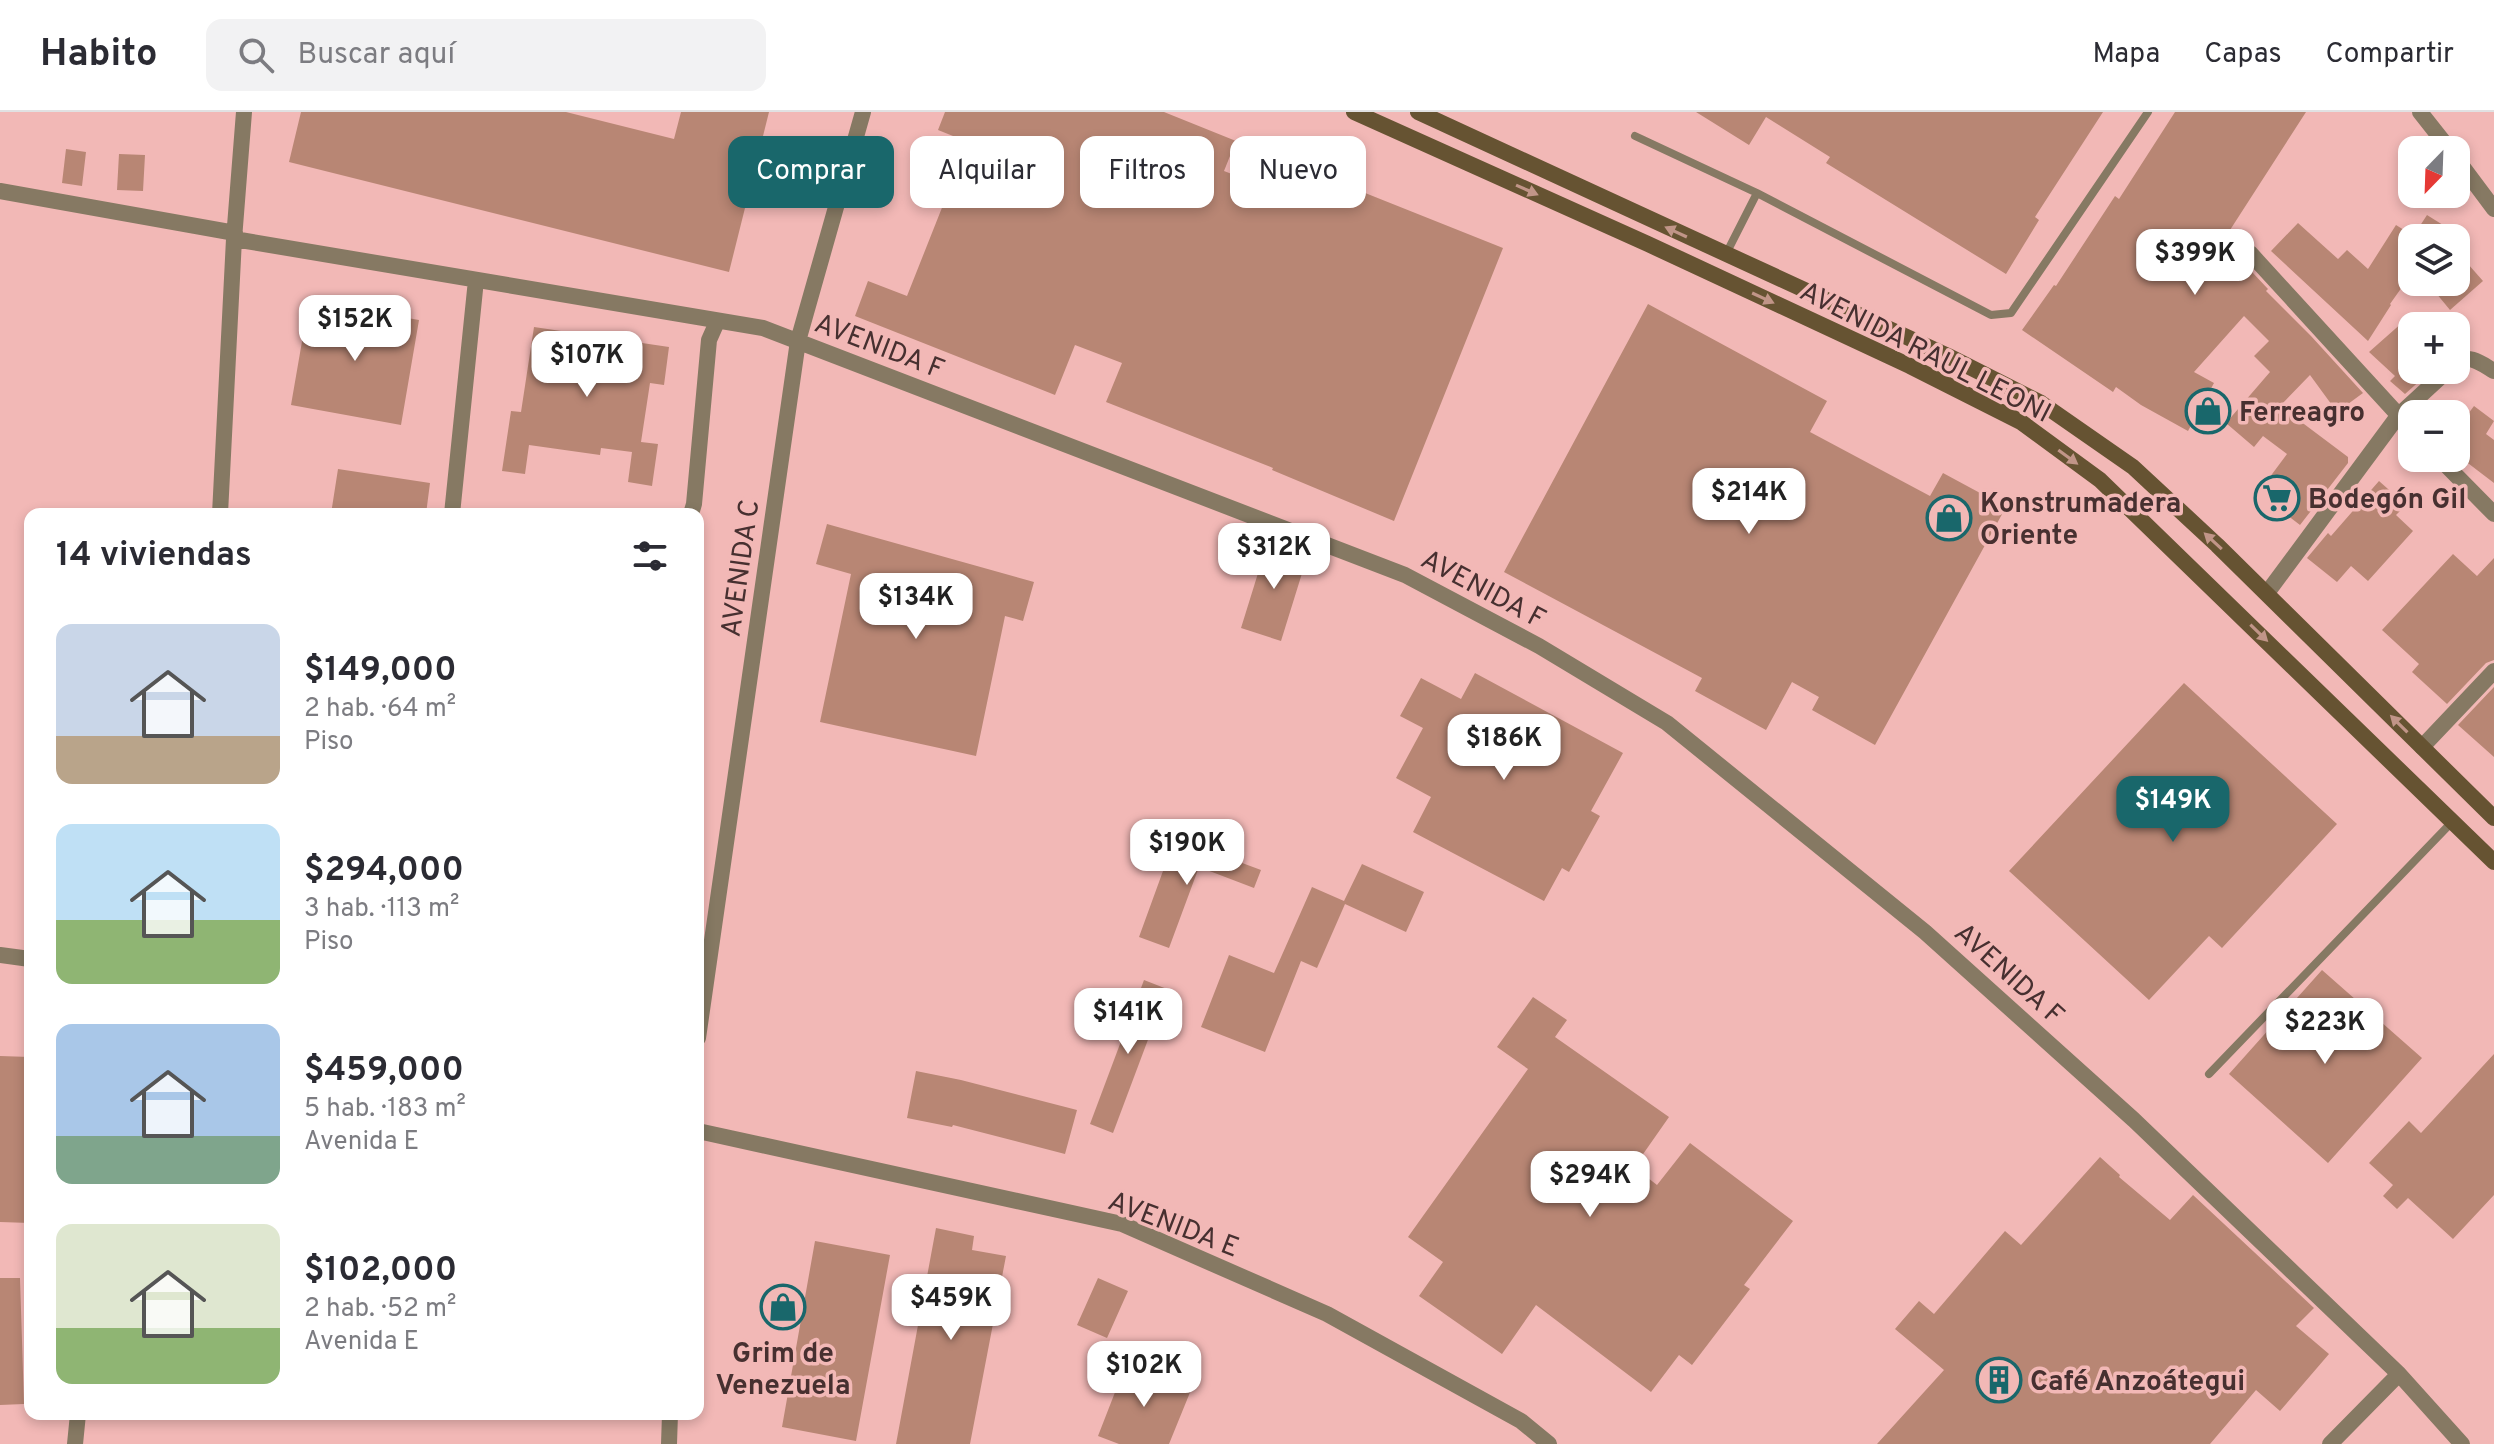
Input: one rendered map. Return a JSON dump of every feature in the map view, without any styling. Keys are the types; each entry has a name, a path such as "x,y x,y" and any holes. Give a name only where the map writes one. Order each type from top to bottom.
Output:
{"main road":[{"name":"AVENIDA RAUL LEONI","path":"1354,112 1676,257 1910,366 2021,422 2100,480 2494,862"},
{"name":"AVENIDA RAUL LEONI","path":"1418,112 1948,356 2041,403 2133,467 2267,593 2494,818"}],"street":[{"path":"220,508 234,236 244,112"},
{"name":"AVENIDA C","path":"704,996 798,341 863,112"},
{"path":"2420,112 2439,136"},
{"path":"2470,177 2494,209"},
{"name":"AVENIDA F","path":"0,191 476,280 763,328 1405,575 1539,646 1667,723 1925,932 2134,1120 2399,1374 2462,1444"},
{"path":"2250,253 2398,416 2267,593"},
{"path":"453,508 476,280"},
{"path":"693,508 709,340 717,322"},
{"path":"2470,358 2494,371"},
{"path":"2415,400 2433,384"},
{"path":"2453,472 2494,514"},
{"path":"2422,747 2494,671"},
{"path":"0,955 24,958"},
{"name":"AVENIDA E","path":"704,1132 1122,1224 1327,1314 1521,1421 1549,1444"},
{"path":"2330,1444 2399,1374"},
{"path":"75,1444 77,1420"},
{"path":"669,1444 670,1420"}],"lane":[{"path":"1635,136 1757,193 1991,315 2011,313 2148,112"},
{"path":"1726,255 1757,193"},
{"path":"2209,1074 2453,821"}],"building":[{"path":"301,112 566,112 674,139 681,112 769,112 763,136 728,136 728,208 745,208 729,272 289,162"},
{"path":"945,112 1164,112 1230,139 1230,156 1224,171 1230,173 1230,208 1366,208 1366,193 1503,248 1394,521 1273,468 1106,402 1122,363 1075,345 1055,395 855,316 868,281 907,296 942,208 1064,208 1064,136 953,136 938,130"},
{"path":"1696,112 2103,112 2035,217 2039,220 2006,274 1826,163 1830,157 1766,117 1749,145"},
{"path":"2175,112 2306,112 2221,244 2252,272 2268,289 2266,291 2363,393 2337,412 2310,375 2280,406 2348,457 2348,463 2300,525 2258,493 2287,454 2263,436 2254,447 2226,423 2270,372 2254,356 2269,341 2244,316 2194,372 2214,383 2188,431 2116,387 2113,392 2022,330 2056,286 2115,196 2119,199"},
{"path":"66,149 86,152 82,186 62,183"},
{"path":"119,154 145,155 143,191 117,190"},
{"path":"2427,215 2441,224 2421,224"},
{"path":"2298,223 2338,259 2347,250 2368,269 2396,225 2398,293 2368,341 2271,251"},
{"path":"2470,266 2483,281 2470,292"},
{"path":"2438,296 2466,296 2450,310"},
{"path":"309,301 419,320 401,425 291,405"},
{"path":"1648,304 1827,401 1810,432 1930,496 1943,473 2006,507 1875,745 1812,710 1819,697 1792,682 1766,730 1695,691 1702,678 1504,572"},
{"path":"2398,326 2398,384 2416,384 2405,394 2390,381 2395,376 2369,352"},
{"path":"534,327 669,347 664,385 650,383 641,442 658,444 652,486 628,482 632,452 601,448 600,455 529,445 525,474 502,471 511,411 521,412"},
{"path":"2474,406 2494,421 2486,434 2494,440 2494,483 2470,465 2470,411"},
{"path":"338,469 430,483 427,508 332,508"},
{"path":"2379,481 2406,505 2396,515 2413,531 2368,581 2351,566 2337,582 2307,558 2328,533 2331,536"},
{"path":"827,524 1034,582 1023,621 1005,616 976,756 820,722 851,574 816,564"},
{"path":"1268,541 1308,554 1281,641 1241,628"},
{"path":"2453,554 2477,576 2494,558 2494,660 2486,663 2447,704 2412,672 2419,664 2382,630"},
{"path":"1475,673 1623,753 1591,811 1600,816 1569,872 1562,868 1544,901 1413,832 1431,797 1396,778 1423,728 1400,716 1421,678 1461,699"},
{"path":"2184,683 2337,824 2222,948 2209,936 2149,1000 2009,871"},
{"path":"2494,687 2494,757 2458,725"},
{"path":"1175,838 1261,870 1254,888 1199,867 1169,948 1139,937"},
{"path":"1362,864 1424,892 1406,932 1345,904 1317,968 1301,961 1265,1052 1201,1027 1229,955 1274,973 1312,887 1344,901"},
{"path":"2322,970 2422,1058 2328,1163 2229,1074"},
{"path":"1144,980 1167,989 1113,1133 1090,1124"},
{"path":"1533,997 1567,1020 1555,1037 1669,1117 1634,1167 1657,1185 1690,1143 1793,1221 1744,1285 1750,1289 1692,1365 1679,1355 1651,1392 1536,1305 1502,1354 1419,1296 1443,1262 1408,1237 1528,1069 1497,1047"},
{"path":"2494,1054 2494,1195 2453,1239 2408,1198 2397,1209 2383,1196 2393,1185 2369,1163 2409,1121 2421,1133"},
{"path":"0,1056 24,1057 24,1223 0,1222"},
{"path":"916,1071 1077,1110 1065,1154 953,1125 907,1118"},
{"path":"2100,1157 2170,1220 2193,1195 2314,1308 2296,1326 2329,1354 2280,1411 2256,1390 2210,1444 1877,1444 1944,1370 1895,1329 1919,1301 1934,1314 2005,1231 2021,1245"},
{"path":"936,1228 974,1236 972,1250 1006,1256 970,1444 896,1444"},
{"path":"815,1241 890,1255 856,1441 782,1427"},
{"path":"0,1278 20,1278 24,1404 0,1405"},
{"path":"1098,1278 1128,1291 1107,1338 1077,1325"},
{"path":"1126,1364 1191,1390 1169,1444 1119,1444 1098,1436"}],"place":[{"name":"Ferreagro","path":"2208,411"},
{"name":"Bodegón Gil","path":"2277,498"},
{"name":"Konstrumadera Oriente","path":"1949,518"},
{"name":"Grim de Venezuela","path":"783,1307"},
{"name":"Café Anzoátegui","path":"1999,1380"}]}
